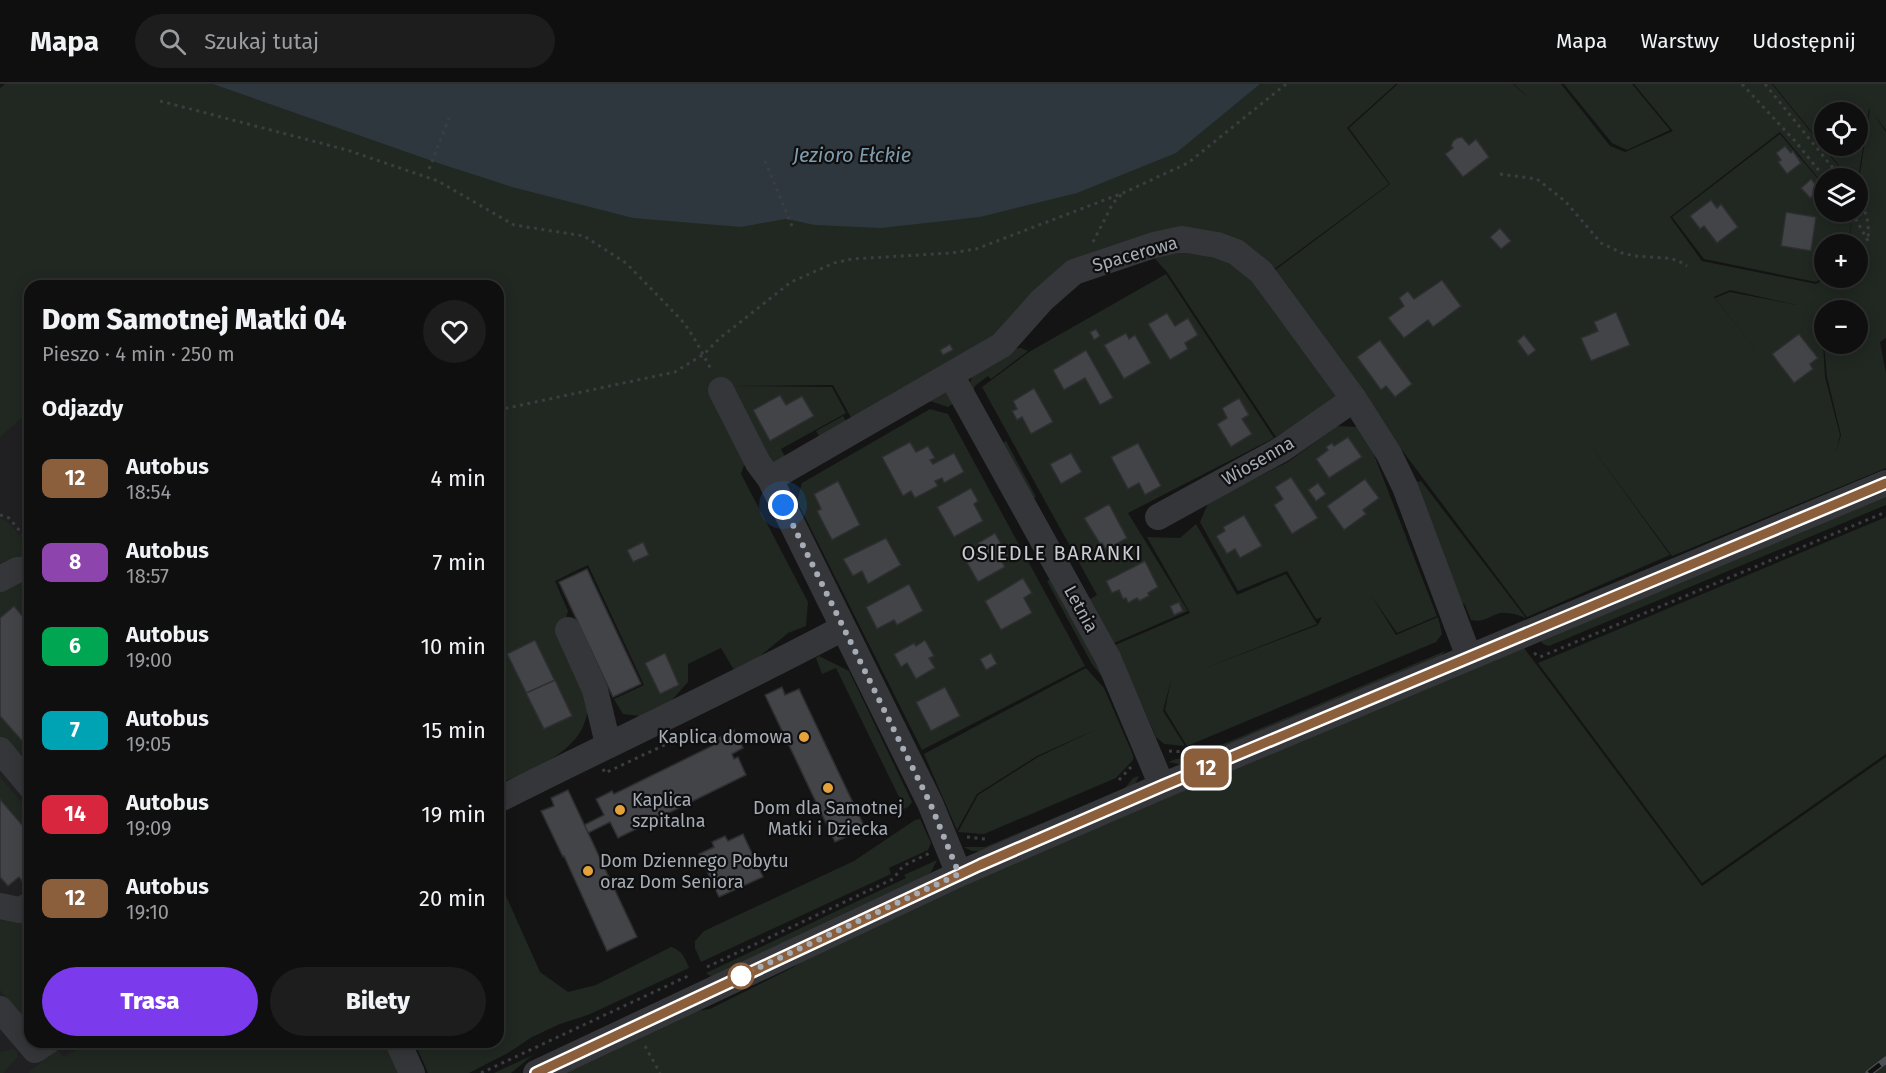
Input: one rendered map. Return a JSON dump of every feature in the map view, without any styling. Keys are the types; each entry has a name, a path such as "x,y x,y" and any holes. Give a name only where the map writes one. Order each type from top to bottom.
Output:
{"street":[{"name":"Spacerowa","path":"770,479 1002,345 1042,300 1074,273 1155,245 1182,239 1217,245 1236,252 1261,272 1354,399 1389,454 1405,487 1469,657"},
{"name":"Letnia","path":"951,375 1108,658 1162,786"},
{"path":"721,390 758,463 770,479 930,803 959,874"},
{"name":"Wiosenna","path":"1158,517 1282,449 1354,399"},
{"path":"536,1073 959,874 1162,786 1886,483"},
{"path":"0,579 17,570 24,569"},
{"path":"504,797 608,744 714,695 843,628"},
{"path":"568,630 595,690 608,744"},
{"path":"0,750 24,779"},
{"path":"0,906 19,910 24,908"},
{"path":"0,1009 24,1031"},
{"path":"401,1048 412,1073"}],"path":[{"path":"504,409 675,372 704,354 720,338 791,282 834,262 976,249 1123,193 1188,163 1286,84"},
{"path":"1742,84 1817,168"},
{"path":"1765,84 1833,168"},
{"path":"160,101 347,150 438,182 514,225 584,237 626,263 684,323 704,354"},
{"path":"429,170 449,118"},
{"path":"765,161 792,226"},
{"path":"1500,174 1536,178 1565,201 1601,243 1622,254 1677,260 1687,266"},
{"path":"1093,243 1113,203 1123,193"},
{"path":"1858,222 1868,241 1868,219"},
{"path":"1525,634 1535,654 1540,657 1886,512"},
{"path":"0,515 9,518 24,536"},
{"path":"634,1026 660,1073"}],"shaded area":[{"path":"5,84 395,84 785,219 805,223 1142,84 1396,84 1347,128 1389,184 1269,273 1221,239 1093,260 998,336 853,421 833,385 733,386 832,387 846,413 781,449 787,460 775,464 748,453 741,474 808,602 806,626 788,633 753,662 734,670 721,648 688,664 688,682 671,701 640,716 623,714 614,699 644,685 588,565 555,581 568,611 564,625 588,704 586,720 579,734 569,746 556,756 504,782 504,280 24,280 24,416 0,437 0,88"},
{"path":"1398,84 1513,84 1532,101 1514,84 1561,84 1610,146 1625,152 1673,131 1634,84 1772,84 1814,136 1814,156 1830,156 1840,168 1814,168 1814,173 1780,132 1670,217 1702,261 1814,284 1814,288 1868,288 1868,234 1850,234 1852,222 1868,222 1868,168 1861,168 1863,156 1868,156 1870,109 1868,115 1868,102 1814,102 1814,135 1773,84 1886,84 1886,130 1874,115 1886,132 1886,338 1880,342 1886,373 1886,468 1672,556 1588,442 1670,555 1527,617 1270,274 1390,184 1349,128","holes":["1730,290 1797,305 1730,292 1715,298 1809,417 1714,297","1814,300 1868,300 1868,354 1825,354 1827,377 1841,435 1836,452 1840,435 1825,377 1824,354 1814,354"]},
{"path":"1564,84 1632,84 1670,130 1627,150 1612,143"},
{"path":"1780,134 1814,174 1814,222 1851,222 1850,234 1814,234 1814,282 1704,259 1672,217"},
{"path":"1831,156 1862,156 1860,168 1841,168"},
{"path":"1170,246 1238,261 1340,397 1276,437 1167,272 1149,252"},
{"path":"1166,274 1274,438 1128,513 1188,611 1114,643 1090,599 1097,595 982,387 1029,352"},
{"path":"1021,348 1028,351 991,379 988,376 975,386 972,394 969,386 973,374 1004,350"},
{"path":"24,354 24,1048 83,1048 41,1073 0,1073 0,375"},
{"path":"946,392 957,401 948,407 930,401 878,431 876,427"},
{"path":"930,409 948,414 1085,666 922,750 797,501 802,483"},
{"path":"843,416 848,425 821,440 816,431"},
{"path":"1337,426 1358,427 1367,437 1437,616 1397,633 1371,595 1396,635 1438,617 1442,634 1436,642 1187,746 1165,710 1171,680 1163,711 1185,746 1164,744 1156,737 1115,645 1190,613 1147,537 1180,538 1196,524 1237,595 1286,574 1317,624 1200,670 1318,625 1322,617 1316,619 1287,571 1238,591 1200,522 1209,501 1288,462"},
{"path":"1006,441 1036,497 1030,500 1000,445"},
{"path":"1421,481 1526,618 1500,613 1483,620 1471,620 1465,605 1457,598 1412,483"},
{"path":"1886,494 1886,505 1549,646 1543,644 1540,639"},
{"path":"1886,517 1886,754 1702,883 1538,663"},
{"path":"0,518 7,521 24,540 24,556 13,557 0,563"},
{"path":"1053,578 1094,654 1103,678 1092,664 1047,581"},
{"path":"24,579 24,618 14,606 0,618 0,589"},
{"path":"1524,648 1702,886 1886,757 1886,1073 560,1073 689,1012 710,1009 794,967 819,949 965,882"},
{"path":"1445,651 1437,660 1184,765 1168,762 1190,758"},
{"path":"819,656 849,671 912,802 908,807 893,814 888,810 902,803 836,668 822,674 816,658"},
{"path":"1086,668 1104,688 1133,755 1133,760 1116,778 984,834 958,832 978,795 1038,757 1097,729 1037,756 977,794 957,830 924,754"},
{"path":"0,716 24,744 24,753 16,754 0,740"},
{"path":"1139,776 1135,784 981,851 972,851 964,847 985,847 1125,788 1133,778"},
{"path":"0,777 24,805 24,826 0,798"},
{"path":"920,819 931,843 928,850 889,868 891,874 701,962 695,948 695,941 704,931 854,861 915,820"},
{"path":"937,860 931,872 922,879 712,977 706,973 906,878 904,875"},
{"path":"504,891 540,972 568,992 596,985 671,947 680,952 689,968 588,1015 560,1024 532,1037 508,1053 469,1073 428,1073 417,1048 504,1048"},
{"path":"0,913 24,913 24,1019 0,990"},
{"path":"78,1048 390,1048 402,1073 28,1073 57,1049 64,1057"},
{"path":"14,1049 17,1051 17,1058 3,1073 0,1073 0,1052"},
{"path":"533,1055 511,1073 494,1073"}],"water":[{"name":"Jezioro Ełckie","path":"213,84 1260,84 1176,153 1077,193 980,217 881,228 815,225 785,219 741,227 633,218 512,187"}],"building":[{"path":"1462,137 1469,145 1476,139 1489,157 1463,177 1445,154 1453,148 1451,146 1453,141"},
{"path":"1785,146 1791,153 1793,151 1801,163 1787,174 1778,162 1781,160 1776,153"},
{"path":"1811,179 1814,183 1814,195 1810,198 1801,188"},
{"path":"1711,200 1717,208 1721,204 1738,227 1717,243 1704,226 1700,229 1690,216"},
{"path":"1786,212 1814,217 1811,251 1781,246"},
{"path":"1500,228 1511,241 1501,249 1490,237"},
{"path":"1442,280 1461,306 1433,327 1428,320 1404,338 1388,318 1404,306 1399,298 1408,291 1414,299"},
{"path":"1616,312 1630,345 1591,361 1581,338 1598,331 1594,322"},
{"path":"1167,313 1175,326 1188,318 1198,335 1185,343 1188,349 1170,360 1148,324"},
{"path":"1096,329 1100,336 1094,340 1090,332"},
{"path":"1126,333 1129,339 1135,335 1151,363 1124,379 1104,345"},
{"path":"1799,334 1818,358 1810,364 1813,369 1794,383 1772,354"},
{"path":"1524,335 1536,350 1528,356 1517,341"},
{"path":"1380,340 1412,384 1395,397 1386,386 1381,390 1357,357"},
{"path":"950,344 953,350 943,355 940,350"},
{"path":"1086,350 1113,398 1100,405 1085,378 1064,390 1053,370"},
{"path":"1034,388 1053,422 1031,434 1022,417 1017,420 1012,411 1017,409 1013,401"},
{"path":"780,395 786,405 802,396 814,416 770,441 753,410"},
{"path":"1239,398 1249,415 1242,419 1252,434 1231,447 1217,424 1227,418 1222,408"},
{"path":"1348,437 1362,457 1329,478 1316,459 1328,450 1326,447 1332,443 1334,446"},
{"path":"910,442 916,452 928,446 935,458 930,460 933,464 954,453 964,472 944,483 942,478 935,481 938,486 915,498 911,491 903,496 882,457"},
{"path":"1138,443 1161,486 1145,495 1139,483 1128,489 1111,457"},
{"path":"1071,453 1082,472 1061,484 1050,464"},
{"path":"1291,477 1318,518 1292,534 1274,505 1283,499 1275,487"},
{"path":"1365,479 1379,498 1363,510 1366,514 1344,530 1327,506"},
{"path":"838,481 860,525 832,540 817,511 821,509 814,494"},
{"path":"1318,483 1326,494 1316,501 1308,490"},
{"path":"971,488 978,501 974,504 983,521 954,537 937,507"},
{"path":"1109,504 1127,538 1106,550 1084,518"},
{"path":"1244,515 1262,546 1240,558 1235,549 1227,554 1216,536 1225,531 1223,527"},
{"path":"995,533 1008,556 1001,560 1005,567 978,582 965,559 982,550 978,543"},
{"path":"886,538 901,565 868,584 862,571 853,576 843,559"},
{"path":"643,542 649,555 633,562 627,550"},
{"path":"1145,561 1158,587 1148,593 1149,596 1139,601 1137,598 1128,603 1126,598 1123,599 1119,590 1112,593 1106,581"},
{"path":"587,569 641,684 613,697 559,582"},
{"path":"1023,578 1032,593 1024,598 1032,613 1001,630 985,601"},
{"path":"909,584 923,611 897,625 894,620 877,629 866,607"},
{"path":"1179,602 1183,611 1174,615 1170,606"},
{"path":"14,606 24,618 24,743 0,716 0,618"},
{"path":"535,640 572,716 544,729 507,654"},
{"path":"925,640 934,656 929,658 935,668 916,679 907,663 901,667 894,654"},
{"path":"665,653 679,685 660,694 645,663"},
{"path":"991,653 997,664 986,670 980,659"},
{"path":"555,680 572,716 544,729 526,693"},
{"name":"Dom dla Samotnej Matki i Dziecka","path":"782,687 785,695 799,689 865,828 835,842 765,695"},
{"path":"945,687 960,716 931,731 916,702"},
{"path":"734,730 743,748 732,754 734,759 738,757 746,775 618,838 610,822 588,833 584,825 604,815 596,799 612,791 614,794 720,742 718,738"},
{"name":"Dom Dziennego Pobytu oraz Dom Seniora","path":"568,790 637,937 607,951 541,811 554,806 551,798"},
{"path":"0,799 24,827 24,883 19,877 8,886 0,877"},
{"path":"743,834 763,877 719,897 699,854 714,847 712,842 725,836 728,841"}],"railway":[{"path":"1869,1073 1886,1060"}],"bus line":[{"name":"12","path":"536,1073 959,874 1162,786 1886,483"}],"place":[{"name":"Kaplica domowa","path":"804,737"},
{"name":"Dom dla Samotnej Matki i Dziecka","path":"828,788"},
{"name":"Kaplica szpitalna","path":"620,810"},
{"name":"Dom Dziennego Pobytu oraz Dom Seniora","path":"588,871"}],"district":[{"name":"OSIEDLE BARANKI","path":"1052,553"}],"route":[{"path":"741,976 959,874 930,803 783,505"}]}
